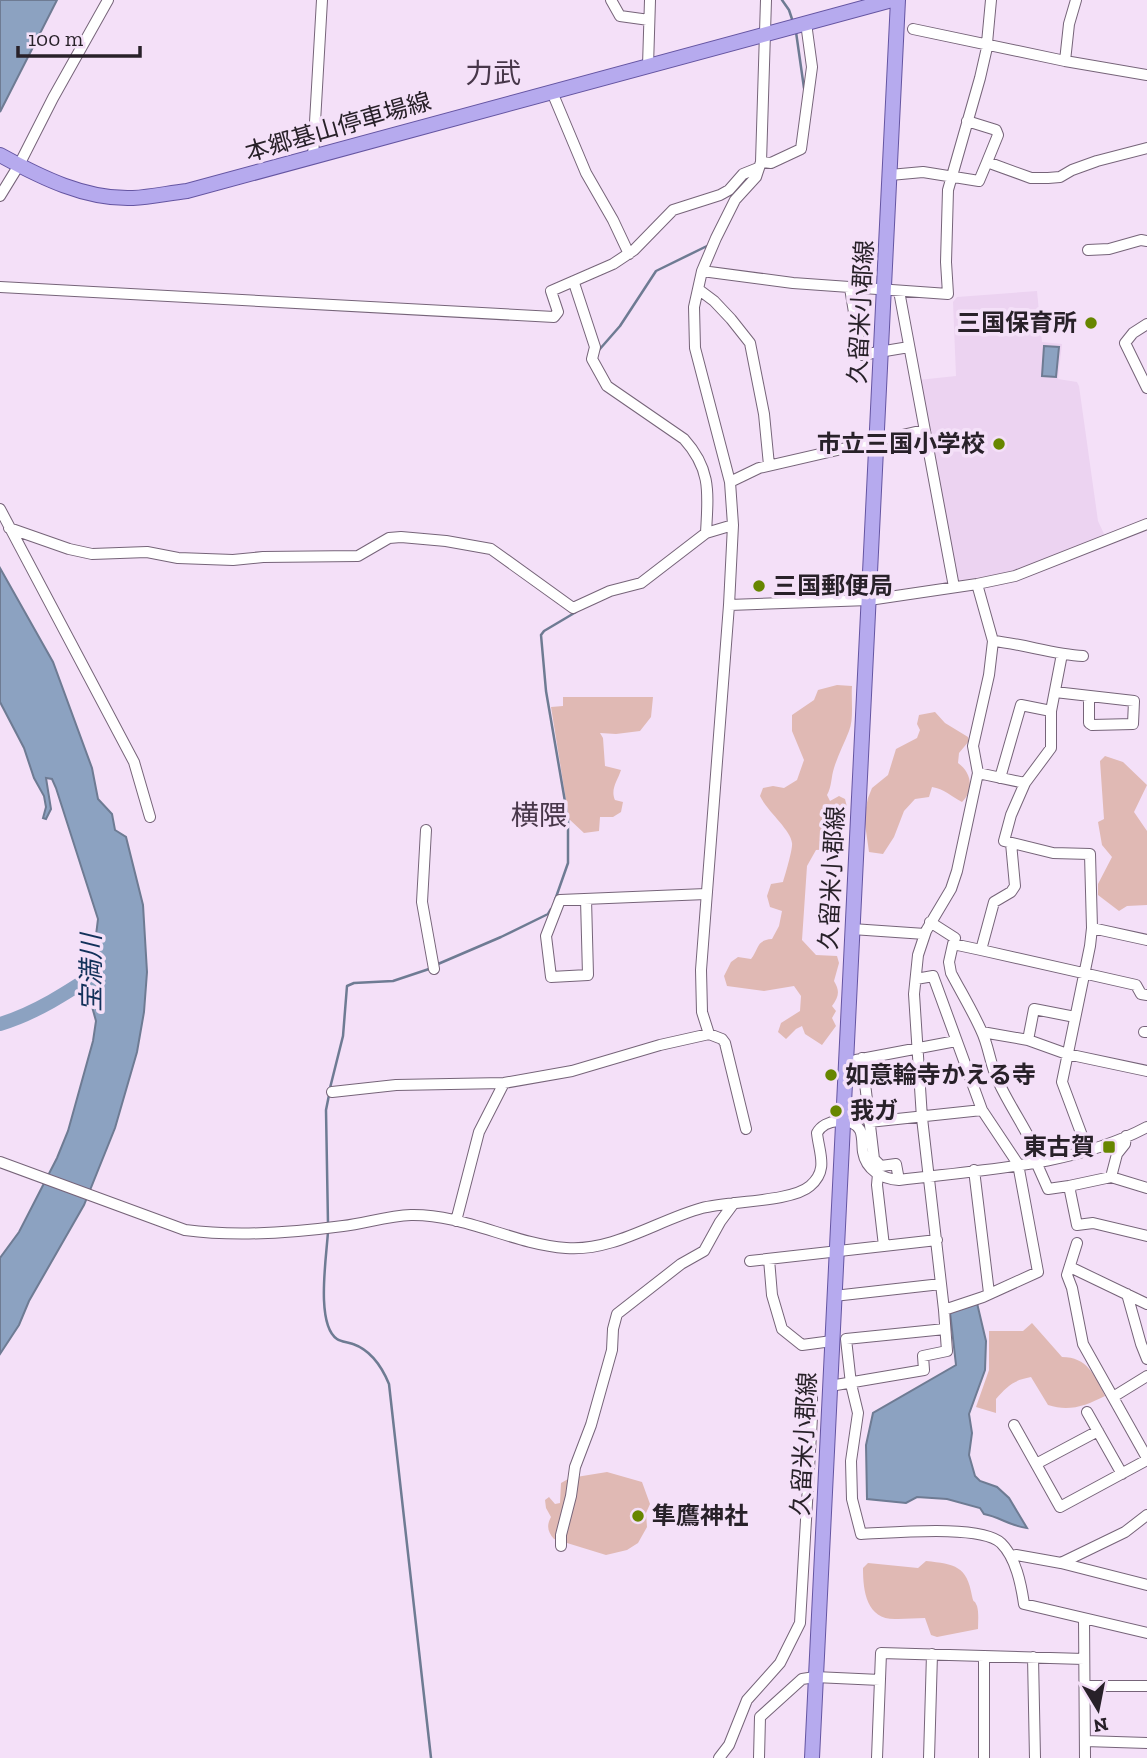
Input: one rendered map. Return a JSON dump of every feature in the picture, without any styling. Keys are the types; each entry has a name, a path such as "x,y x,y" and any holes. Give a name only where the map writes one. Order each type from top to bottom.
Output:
{"main road":[{"name":"本郷基山停車場線","path":"0,155 66,186 97,195 131,198 187,191 892,0"},
{"name":"久留米小郡線","path":"812,1758 881,352 892,290 890,175 898,0"}],"street":[{"path":"0,196 108,0"},
{"path":"313,157 322,0"},
{"path":"611,0 620,16 649,20"},
{"path":"648,66 650,0"},
{"path":"709,1034 701,1002 701,970 733,525 730,482 695,348 694,316 702,271 730,209 756,177 760,165 766,0"},
{"path":"702,271 850,288 948,294 948,190 987,43 991,0"},
{"path":"1065,61 1069,24 1076,0"},
{"path":"0,287 554,317 558,313 551,291 574,283 629,254 673,210 720,195 729,190 743,174 801,149 812,67 806,23"},
{"path":"913,29 1147,75"},
{"path":"552,92 586,173 629,254"},
{"path":"890,175 923,172 979,181 998,135 996,130 967,121"},
{"path":"987,162 1031,178 1060,177 1097,161 1147,148"},
{"path":"1088,250 1109,249 1141,240 1147,241"},
{"path":"574,283 595,347 592,359 607,386 684,439 707,477 709,488 706,533"},
{"path":"850,288 862,355 909,347"},
{"path":"698,289 731,318 750,343 764,414 769,465"},
{"path":"892,290 909,347 954,587"},
{"path":"1147,324 1133,333 1125,343 1147,388"},
{"path":"730,482 769,465 924,430"},
{"path":"0,509 134,762 150,817"},
{"path":"729,605 869,600 977,584 1015,576 1147,524"},
{"path":"9,528 69,549 92,554 147,552 178,558 220,560 358,556 389,538 446,541 491,550 573,608 596,596 641,583 706,533 733,525"},
{"path":"830,1386 924,1370 923,1356 947,1351 922,1118 914,994 918,955 925,934 951,889 957,871 978,773 973,746 989,675 993,641 977,584"},
{"path":"993,641 1083,656"},
{"path":"1062,654 1051,711 1051,748 1025,783 1011,815 1004,841 1054,853 1090,854 1092,928 1062,1082 1087,1149"},
{"path":"1055,692 1134,701 1133,724 1092,725 1089,723 1089,696"},
{"path":"1000,778 1021,705 1051,711"},
{"path":"978,773 1025,783"},
{"path":"426,830 422,902 433,969"},
{"path":"981,950 994,902 1011,892 1015,886 1011,843"},
{"path":"586,900 588,975 551,977 546,936 560,900 706,894"},
{"path":"930,922 955,938 949,967 982,1032 995,1076 1011,1109 1031,1137 1048,1189 1111,1177 1147,1188"},
{"path":"1092,928 1147,940"},
{"path":"852,929 925,934"},
{"path":"953,944 1136,985 1141,994 1147,995"},
{"path":"916,979 933,976 982,1110 1018,1164 1038,1272 944,1310"},
{"path":"1028,1040 1034,1009 1074,1017"},
{"path":"982,1032 1028,1040 1067,1054 1147,1071"},
{"path":"332,1092 396,1085 504,1083 572,1071 660,1045 709,1034 722,1039 724,1043 746,1129"},
{"path":"846,1062 956,1041"},
{"path":"862,1058 874,1159 881,1166 896,1164 899,1180"},
{"path":"456,1221 478,1132 504,1083"},
{"path":"869,1122 982,1110"},
{"path":"2,1163 185,1230 216,1234 338,1227 411,1215 456,1221 545,1244 579,1248 619,1239 703,1208 802,1192 817,1179 823,1163 817,1133 829,1122 842,1122 859,1130 865,1159 878,1174 899,1180 1039,1162 1087,1149 1147,1127"},
{"path":"1130,1135 1147,1138"},
{"path":"1111,1177 1117,1154 1130,1135"},
{"path":"974,1170 989,1293"},
{"path":"878,1174 884,1246"},
{"path":"1069,1186 1077,1224 1093,1223 1147,1236"},
{"path":"561,1546 577,1458 591,1425 612,1350 617,1314 681,1264 704,1251 734,1203"},
{"path":"750,1261 937,1240"},
{"path":"1014,1426 1060,1507 1147,1459 1086,1352 1067,1275 1077,1243"},
{"path":"769,1259 772,1295 782,1329 802,1345 832,1341"},
{"path":"1070,1266 1147,1304"},
{"path":"834,1296 941,1284"},
{"path":"1128,1294 1147,1359"},
{"path":"945,1329 846,1339 851,1384 858,1413 851,1461 852,1499 861,1534 982,1534 998,1540 1011,1557 1024,1604 1147,1633"},
{"path":"1113,1397 1147,1376"},
{"path":"719,1758 729,1745 747,1700 780,1664 800,1623 812,1417 812,1390 809,1381"},
{"path":"1087,1412 1122,1474"},
{"path":"1036,1464 1098,1431"},
{"path":"1061,1563 1125,1532 1147,1516"},
{"path":"1011,1557 1016,1555 1061,1563 1147,1585"},
{"path":"1084,1619 1085,1758"},
{"path":"877,1758 881,1653 1084,1659"},
{"path":"929,1758 932,1654"},
{"path":"984,1656 984,1758"},
{"path":"1033,1657 1035,1758"},
{"path":"759,1758 760,1717 802,1679 815,1676 880,1680"},
{"path":"1084,1686 1147,1686"},
{"path":"1085,1741 1147,1742"}],"shaded area":[{"path":"1037,291 1042,342 1062,344 1058,379 1077,382 1079,386 1098,521 1105,536 1011,572 958,581 918,380 956,376 953,302 957,297"},
{"path":"837,685 852,686 851,721 827,795 830,801 839,796 845,799 847,807 831,849 816,850 807,866 802,940 816,955 837,956 839,963 834,981 838,994 832,1006 836,1011 832,1018 836,1026 822,1045 805,1034 802,1026 786,1039 778,1032 781,1023 800,1011 801,996 794,986 764,991 727,986 724,976 731,962 738,957 751,959 760,943 772,939 779,926 782,911 770,907 767,896 771,884 783,882 792,843 788,832 760,796 763,788 784,788 797,780 804,760 792,731 792,715 814,700 818,690"},
{"path":"563,697 653,697 651,717 640,731 600,733 603,738 605,766 621,770 613,792 615,800 623,802 621,812 613,817 600,817 599,831 584,833 569,819 551,707 563,706"},
{"path":"935,712 945,723 968,737 969,741 959,753 958,763 969,777 970,787 966,797 962,802 932,787 929,797 915,799 904,811 894,837 883,854 869,852 864,817 872,788 888,775 896,749 917,738 920,730 917,724 919,715"},
{"path":"1105,756 1123,762 1147,785 1134,812 1147,831 1147,905 1127,906 1119,911 1098,895 1098,884 1112,857 1102,845 1098,822 1104,819 1100,761"},
{"path":"1032,1323 1062,1357 1078,1360 1089,1369 1105,1396 1077,1407 1048,1405 1031,1377 1015,1382 1004,1390 996,1399 996,1413 976,1407 989,1370 989,1331 1023,1331"},
{"path":"607,1472 642,1482 650,1504 646,1513 647,1527 638,1543 627,1550 606,1555 554,1539 548,1529 551,1517 545,1500 549,1497 555,1504 560,1503 561,1483 570,1478"},
{"path":"926,1561 952,1565 967,1578 977,1606 978,1629 937,1637 931,1635 925,1618 888,1618 873,1610 864,1587 863,1568 868,1563 918,1568"}],"water":[{"path":"0,0 57,0 0,112"},
{"path":"1044,346 1059,347 1056,377 1042,376"},
{"name":"宝満川","path":"0,568 53,662 92,768 98,799 112,814 115,830 126,837 143,905 147,972 137,1052 115,1128 84,1205 29,1301 19,1325 0,1354 0,1258 19,1232 57,1158 68,1131 93,1041 96,1021 86,962 95,943 98,919 52,779 46,778 51,809 46,819 43,818 46,807 44,796 34,778 24,748 0,702"},
{"path":"977,1303 986,1341 985,1370 969,1414 972,1433 969,1455 975,1476 980,1481 997,1487 1009,1498 1027,1528 984,1514 980,1508 947,1499 917,1497 906,1503 867,1499 866,1445 873,1413 956,1365 950,1312"}],"waterway":[{"path":"782,0 793,22"},
{"path":"796,32 804,88"},
{"path":"599,350 620,326 656,271 707,246"},
{"path":"555,900 568,863 568,819 546,691 541,635 576,612"},
{"path":"438,964 501,937 548,914 551,909"},
{"name":"宝満川","path":"0,1024 40,1007 103,969"},
{"path":"330,1088 343,1036 347,986 354,983 393,981 429,969"},
{"path":"328,1224 326,1110 329,1095"},
{"path":"328,1231 324,1304 330,1331 339,1340 351,1343 370,1355 389,1384 431,1758"}],"place":[{"name":"三国保育所","path":"1091,323"},
{"name":"市立三国小学校","path":"999,444"},
{"name":"三国郵便局","path":"759,586"},
{"name":"如意輪寺かえる寺","path":"831,1075"},
{"name":"我ガ","path":"836,1111"},
{"name":"東古賀","path":"1109,1147"},
{"name":"隼鷹神社","path":"638,1516"}],"district":[{"name":"力武","path":"493,73"},
{"name":"横隈","path":"539,815"}]}
